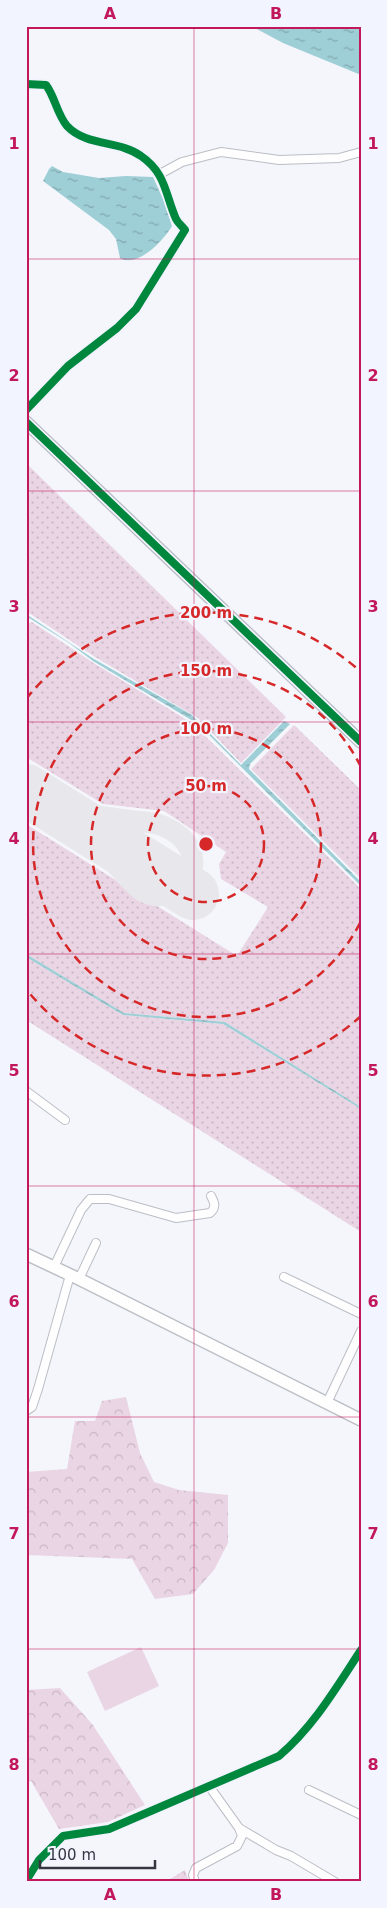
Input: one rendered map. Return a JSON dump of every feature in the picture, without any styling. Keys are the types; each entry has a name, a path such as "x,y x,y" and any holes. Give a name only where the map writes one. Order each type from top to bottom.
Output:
{"street":[{"path":"26,84 46,85 61,117 68,126 83,138 121,147 141,156 160,174 176,221 186,230 136,309 117,328 68,366 26,410"},
{"path":"160,174 182,162 221,152 279,160 339,158 361,152"},
{"path":"26,422 361,742"},
{"path":"26,1091 65,1120"},
{"path":"54,1268 81,1210 90,1198 109,1199 176,1218 210,1213 214,1210 215,1205 211,1196"},
{"path":"26,1411 32,1407 75,1277 96,1243"},
{"path":"26,1254 361,1420"},
{"path":"284,1277 361,1314"},
{"path":"327,1403 361,1331"},
{"path":"26,1881 39,1860 63,1836 109,1829 279,1756 295,1742 317,1717 361,1650"},
{"path":"195,1882 193,1875 196,1868 237,1846 242,1836 239,1828 209,1786"},
{"path":"309,1790 361,1815"},
{"path":"239,1828 335,1882"}],"green space":[{"path":"26,463 286,717 241,763 198,718 95,657 26,611"},
{"path":"32,622 92,662 192,723 361,889 361,1107 225,1022 124,1013 26,954 26,824 237,956 268,907 221,879 219,864 226,852 164,811 103,804 26,757 26,624"},
{"path":"294,725 361,790 361,879 251,769"},
{"path":"26,957 123,1015 223,1024 361,1109 361,1232 26,1020"},
{"path":"126,1397 140,1453 154,1482 179,1490 228,1495 228,1543 214,1570 193,1594 155,1599 132,1559 26,1555 26,1472 67,1469 75,1421 95,1421 102,1401"},
{"path":"141,1647 159,1686 105,1711 87,1672"},
{"path":"60,1688 93,1725 145,1805 108,1822 59,1829 31,1781 26,1782 26,1690"},
{"path":"185,1870 189,1882 165,1882"}],"water":[{"path":"251,26 361,26 361,75 283,43"},
{"path":"52,166 63,172 99,178 153,177 172,226 163,239 142,256 127,260 120,258 116,239 109,230 43,181"},
{"path":"26,614 94,659 192,715 241,765 284,721 290,724 250,764 249,769 361,882 361,886 198,724 93,661 69,643 26,616"},
{"path":"26,954 124,1013 225,1022 361,1107 361,1109 223,1024 123,1015 26,957"}],"taxiway":[{"path":"44,801 54,808 69,812 163,826 180,837 190,849 193,862 190,875 183,886 172,893 159,896 144,892 123,872 86,827"}],"runway":[{"path":"26,790 193,894"}],"cycle path":[{"path":"26,84 46,85 67,126 75,133 93,141 132,151 149,163 164,184 176,219 185,230 136,309 117,328 68,366 26,410"},
{"path":"26,422 361,742"},
{"path":"26,1881 39,1860 63,1836 109,1829 279,1756 314,1719 361,1650"}]}
